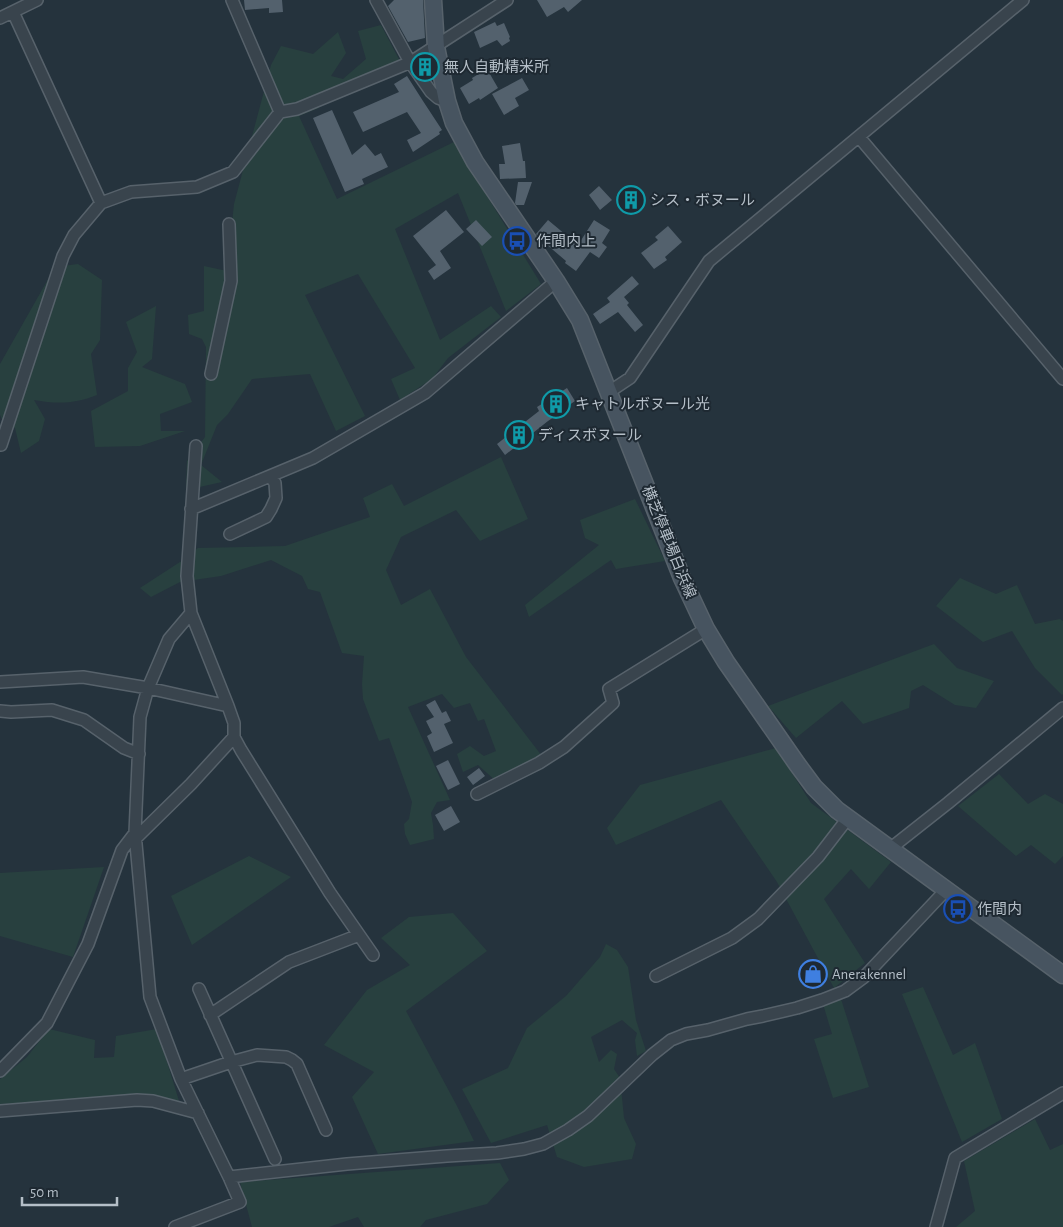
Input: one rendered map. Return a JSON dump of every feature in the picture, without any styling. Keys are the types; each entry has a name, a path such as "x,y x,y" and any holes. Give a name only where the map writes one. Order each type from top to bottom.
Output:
{"main road":[{"name":"横芝停車場白浜線","path":"433,0 436,47 446,101 454,123 475,162 556,281 580,320 682,578 706,629 726,662 814,787 837,810 1063,975"}],"street":[{"path":"232,0 280,112"},
{"path":"376,0 430,92 446,101"},
{"path":"1,445 63,256 74,235 101,203 131,192 197,187 233,172 280,112 297,109 411,62 507,0"},
{"path":"608,392 630,378 710,261 1023,0"},
{"path":"0,18 32,1"},
{"path":"13,12 101,203"},
{"path":"859,137 1063,379"},
{"path":"211,374 231,281 230,224"},
{"path":"191,509 313,458 425,393 556,281"},
{"path":"196,446 187,576 191,613 234,723 234,737 330,893 374,955"},
{"path":"230,534 266,517 272,509 276,498 275,483 270,476"},
{"path":"175,1227 240,1202 181,1079 150,997 135,836 140,717 148,688 169,639 191,613"},
{"path":"477,794 539,763 564,746 613,703 609,689 706,629"},
{"path":"0,682 83,677 148,688 228,706"},
{"path":"890,848 948,803 1063,708"},
{"path":"0,711 52,710 84,720 124,748 139,754"},
{"path":"0,1070 47,1023 88,944 122,850 191,784 234,737"},
{"path":"656,976 732,938 758,919 818,857 848,818"},
{"path":"229,1177 346,1164 497,1153 543,1144 588,1116 652,1055 671,1040 686,1034 708,1030 747,1018 797,1008 845,991 864,976 946,890"},
{"path":"210,1015 289,962 359,935"},
{"path":"199,989 274,1159"},
{"path":"181,1079 257,1055 286,1057 297,1064 326,1130"},
{"path":"936,1227 955,1158 1063,1093"},
{"path":"0,1111 137,1100 153,1101 198,1113"}],"green space":[{"path":"381,25 401,63 316,97 319,108 299,116 337,199 454,142 541,284 506,311 458,193 395,229 440,340 491,306 501,317 448,358 432,379 400,400 391,379 415,368 358,274 305,295 365,416 336,431 310,374 252,379 228,414 217,425 201,465 222,482 186,490 187,461 205,437 206,347 202,339 189,334 188,315 204,311 204,266 227,271 234,204 271,65 281,46 313,54 338,32 346,53 331,76 343,79 366,59 358,31"},
{"path":"78,264 102,280 100,340 91,354 97,395 66,402 34,400 45,419 39,441 21,453 15,428 5,426 0,415 0,364 55,267"},
{"path":"156,306 152,359 142,367 185,384 192,402 160,414 161,431 185,431 140,446 95,447 91,411 128,391 128,368 137,352 126,322"},
{"path":"501,457 528,519 480,541 456,510 401,537 386,570 401,605 430,589 466,657 542,756 496,781 478,765 463,772 457,754 470,746 484,756 496,751 484,719 478,721 470,703 454,708 442,694 408,707 450,800 437,802 431,813 434,839 410,845 405,834 404,824 409,819 412,802 389,738 379,741 363,699 364,656 342,653 320,592 308,589 302,576 271,560 221,576 180,582 151,597 140,588 198,548 285,546 370,517 363,498 392,484 404,506"},
{"path":"635,499 665,561 616,569 611,560 529,617 525,605 599,545 585,538 580,520"},
{"path":"960,578 996,594 1017,585 1035,624 1060,619 1063,621 1062,695 1035,668 1012,631 983,642 936,606"},
{"path":"934,644 957,668 994,681 976,708 955,705 923,685 911,691 909,708 863,724 842,701 796,738 768,706"},
{"path":"776,748 811,803 891,862 869,889 851,869 824,899 865,963 834,988 777,882 721,800 616,845 607,828 640,785"},
{"path":"999,774 1028,804 1045,794 1063,804 1063,856 1055,864 1031,845 1016,856 958,806"},
{"path":"249,856 291,877 192,945 171,896"},
{"path":"104,867 73,957 0,936 0,873"},
{"path":"453,913 487,951 406,1011 474,1141 378,1154 352,1097 374,1072 324,1045 367,990 410,965 381,938 409,917"},
{"path":"606,944 617,950 628,967 636,1020 646,1051 637,1056 635,1040 637,1033 622,1020 591,1037 599,1062 611,1050 617,1054 614,1069 620,1078 624,1118 636,1144 632,1159 584,1167 557,1157 547,1125 491,1143 462,1089 508,1068 527,1028 566,996 600,957"},
{"path":"923,987 953,1055 975,1043 1002,1119 962,1142 902,994"},
{"path":"841,999 869,1087 833,1098 814,1039 832,1034 823,1004"},
{"path":"49,1029 95,1040 94,1058 114,1057 116,1036 157,1029 179,1101 129,1097 0,1104 0,1079 27,1057"},
{"path":"1035,1119 1050,1150 1063,1144 1063,1227 956,1227 975,1211 964,1161"},
{"path":"500,1163 509,1180 487,1204 426,1220 420,1227 364,1227 358,1217 329,1227 252,1227 240,1182"}],"building":[{"path":"244,0 282,0 283,12 269,13 269,8 245,10"},
{"path":"394,0 423,0 425,38 408,42 388,6"},
{"path":"537,0 582,0 568,12 564,7 547,17"},
{"path":"495,22 497,26 504,23 510,41 502,46 497,40 480,48 474,32"},
{"path":"526,58 529,68 519,72 515,62"},
{"path":"487,69 498,88 480,100 479,98 469,104 460,88"},
{"path":"407,76 442,130 439,132 440,134 413,152 407,140 421,133 407,112 363,132 353,112 399,92 394,84"},
{"path":"522,78 529,90 515,98 519,106 504,115 492,94"},
{"path":"332,110 352,155 365,144 375,156 381,153 388,167 362,179 364,184 345,192 313,118"},
{"path":"520,143 523,161 525,161 526,178 500,179 499,164 505,164 502,146"},
{"path":"518,182 532,182 524,205 516,205 515,203"},
{"path":"599,186 612,200 600,210 589,195"},
{"name":"シス・ボヌール","path":"633,186 646,201 630,214 617,199"},
{"path":"446,210 464,232 440,251 451,268 434,280 428,271 436,265 413,236"},
{"path":"476,220 492,237 482,246 466,229"},
{"path":"548,220 578,245 594,220 610,230 602,243 607,247 599,258 590,252 576,271 565,263 566,261 536,234"},
{"path":"668,226 682,242 665,257 667,260 654,269 641,253 658,240 655,237"},
{"path":"632,276 639,284 624,297 629,303 627,305 643,325 635,332 618,312 600,324 593,314 610,302 607,298"},
{"path":"567,388 575,401 505,455 497,444 539,411 537,407"},
{"path":"435,700 442,713 446,711 451,721 444,724 453,743 434,752 427,736 432,733 426,721 434,717 426,705"},
{"path":"448,760 460,784 448,790 436,766"},
{"path":"479,768 485,776 473,785 467,777"},
{"path":"451,806 460,822 444,831 435,815"}],"place":[{"name":"無人自動精米所","path":"425,67"},
{"name":"シス・ボヌール","path":"631,200"},
{"name":"作間内上","path":"517,241"},
{"name":"キャトルボヌール光","path":"556,404"},
{"name":"ディスボヌール","path":"519,435"},
{"name":"作間内","path":"958,909"},
{"name":"Anerakennel","path":"813,974"}]}
